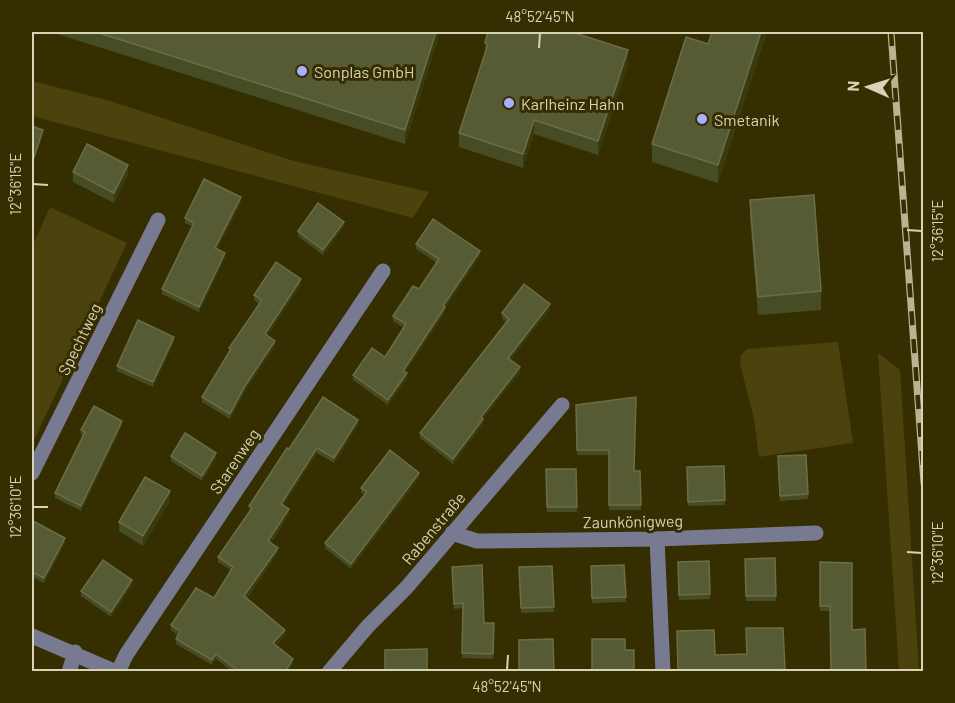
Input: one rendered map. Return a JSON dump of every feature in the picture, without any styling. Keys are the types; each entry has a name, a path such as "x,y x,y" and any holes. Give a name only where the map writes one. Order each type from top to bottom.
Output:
{"street":[{"name":"Spechtweg","path":"32,473 158,220"},
{"name":"Starenweg","path":"117,672 126,654 383,271"},
{"name":"Rabenstraße","path":"329,672 368,626 407,587 562,405"},
{"name":"Zaunkönigweg","path":"452,533 477,541 657,539 816,533"},
{"path":"657,539 663,672"},
{"path":"32,636 75,652 117,672"},
{"path":"69,672 75,652"}],"shaded area":[{"path":"32,81 107,100 294,161 429,192 413,218 32,116"},
{"path":"50,207 127,243 35,438 32,437 32,247"},
{"path":"838,342 853,443 759,457 754,419 740,364 741,355 747,349"},
{"path":"878,353 900,370 919,671 899,671"}],"building":[{"name":"Sonplas GmbH","path":"96,32 436,32 405,130"},
{"path":"488,32 572,32 628,50 598,141 534,120 523,154 459,133 488,44 485,43"},
{"name":"Smetanik","path":"712,32 761,32 718,165 652,144 686,37 708,44"},
{"path":"32,126 43,130 32,163"},
{"path":"87,144 128,165 114,193 73,172"},
{"path":"204,179 241,197 215,248 225,253 199,307 162,289 194,223 185,218"},
{"path":"814,195 821,291 758,297 750,200"},
{"path":"318,203 344,222 323,250 298,231"},
{"path":"433,219 480,251 443,306 445,307 403,371 407,373 388,400 353,375 372,348 385,357 406,324 393,316 413,286 419,289 439,259 416,244"},
{"path":"276,262 301,279 265,334 275,341 245,386 230,414 202,397 231,349 229,348 262,300 254,295"},
{"path":"524,284 550,304 508,358 520,367 481,417 483,419 453,459 420,433 509,319 502,313"},
{"path":"138,320 174,337 153,382 117,366"},
{"path":"323,397 358,420 334,458 317,448 281,504 289,509 268,541 278,548 244,596 285,630 273,643 293,659 285,672 240,672 216,654 212,660 176,639 180,631 171,625 196,588 214,598 233,567 218,557 252,508 249,506 287,448 289,449"},
{"path":"636,397 634,471 640,471 641,505 609,505 609,450 577,450 576,405"},
{"path":"94,406 122,421 81,506 55,493 85,432 81,430"},
{"path":"185,433 216,453 202,476 171,456"},
{"path":"390,450 419,473 351,564 325,543 367,492 361,488"},
{"path":"806,455 808,494 780,496 778,456"},
{"path":"724,466 725,500 688,502 687,467"},
{"path":"546,469 576,469 577,507 547,507"},
{"path":"145,477 170,491 143,536 119,522"},
{"path":"33,521 65,538 44,578 32,572"},
{"path":"775,558 776,596 746,596 745,559"},
{"path":"103,560 132,580 111,612 81,591"},
{"path":"709,561 710,594 679,595 678,562"},
{"path":"820,562 852,563 852,630 865,629 866,671 831,672 830,606 820,606"},
{"path":"482,565 484,623 494,623 493,654 462,653 463,603 454,604 452,567"},
{"path":"624,565 626,597 592,598 591,566"},
{"path":"552,566 554,607 521,608 519,567"},
{"path":"746,628 783,628 785,669 678,672 677,631 714,630 715,655 747,654"},
{"path":"553,639 554,672 519,672 519,640"},
{"path":"592,639 625,639 625,650 634,650 634,672 592,672"},
{"path":"427,649 427,672 385,672 385,650"}],"railway":[{"path":"891,32 924,483"}],"place":[{"name":"Sonplas GmbH","path":"302,71"},
{"name":"Karlheinz Hahn","path":"509,103"},
{"name":"Smetanik","path":"702,119"}]}
